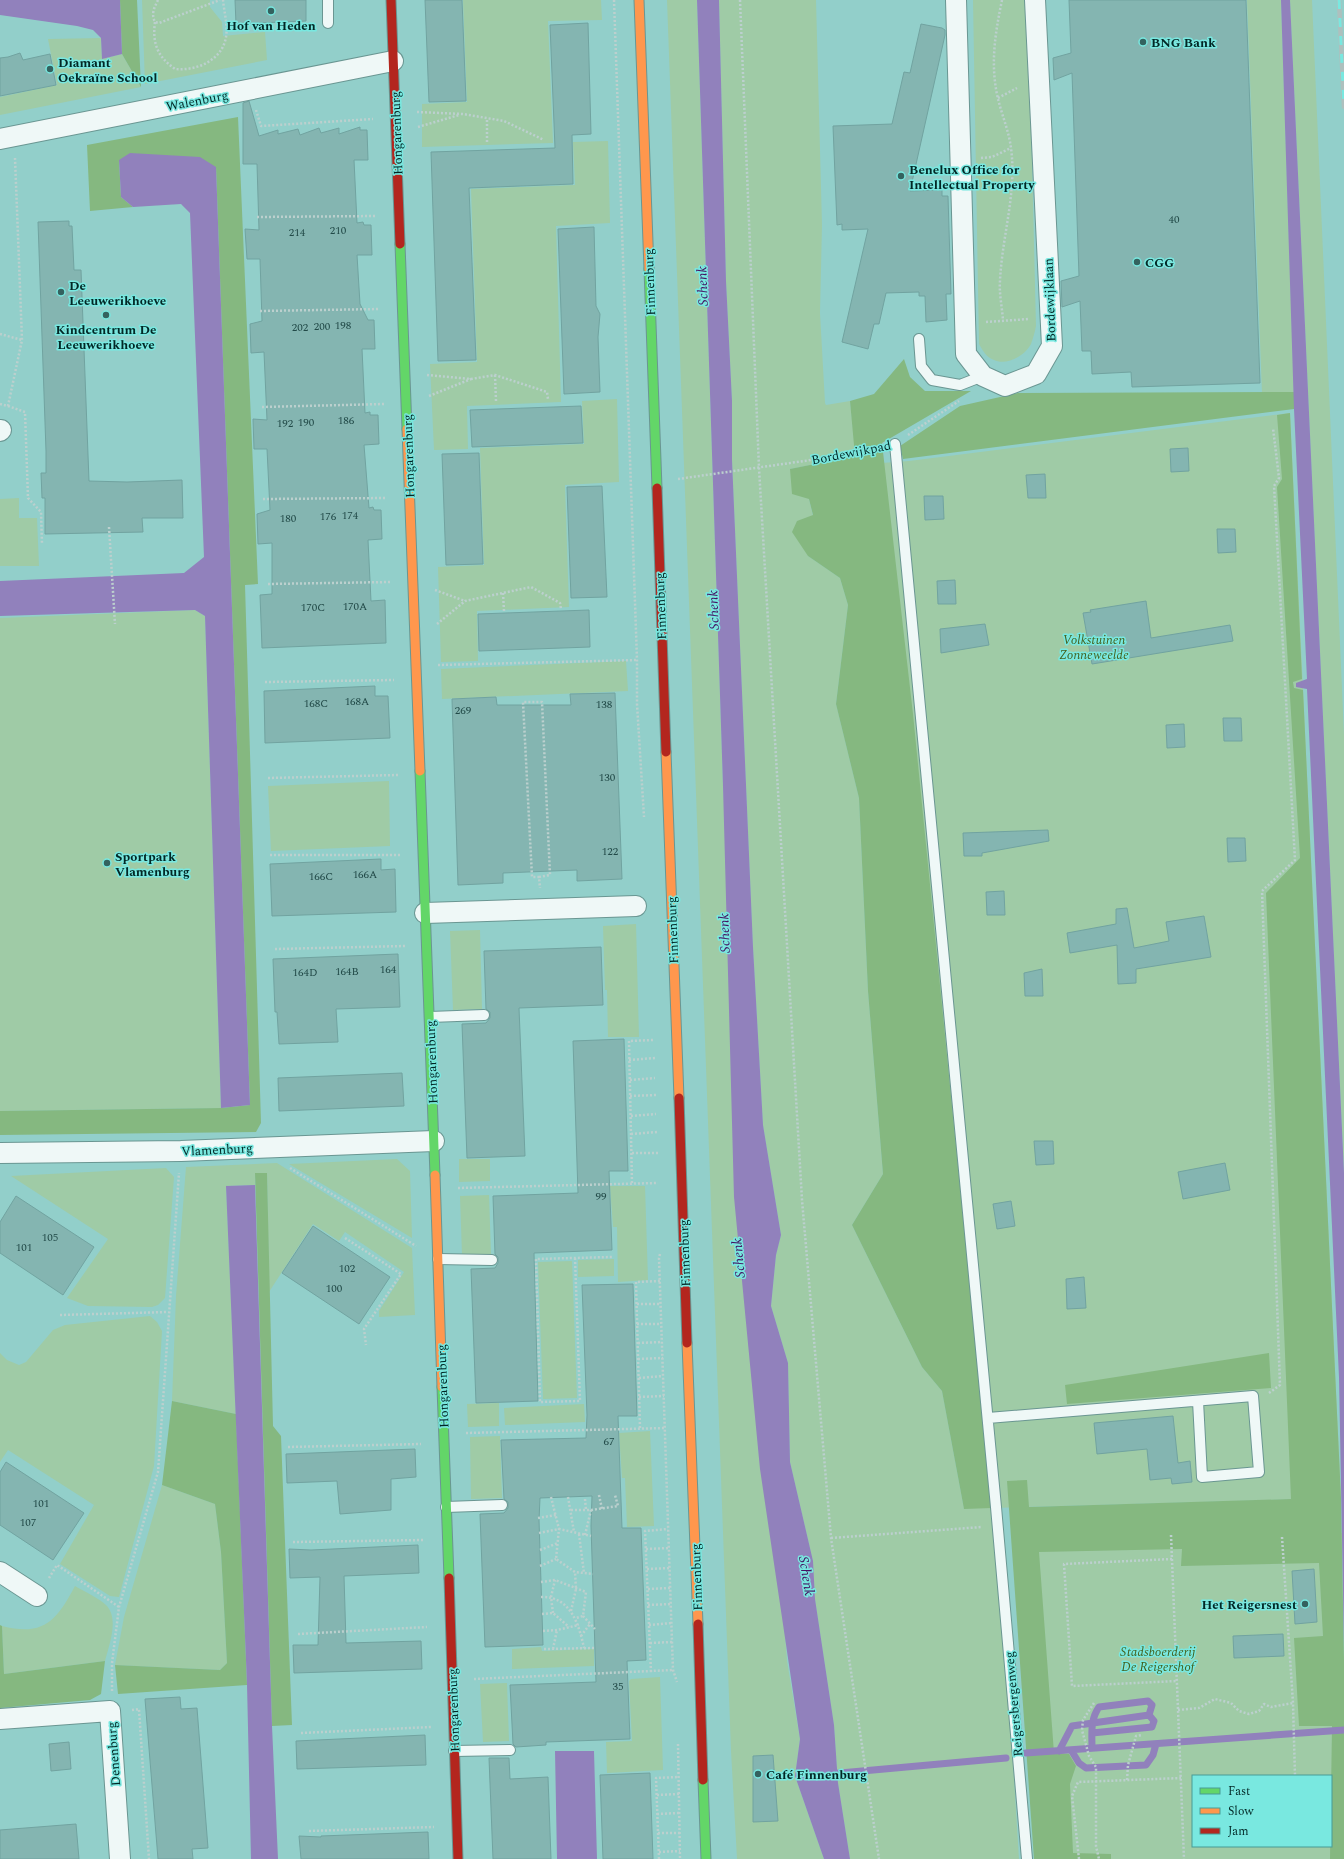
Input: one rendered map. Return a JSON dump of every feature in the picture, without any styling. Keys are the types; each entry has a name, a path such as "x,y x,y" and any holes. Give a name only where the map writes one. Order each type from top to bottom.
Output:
{"street":[{"name":"Hongarenburg","path":"391,0 430,1017 458,1859"},
{"name":"Finnenburg","path":"639,0 706,1859"},
{"name":"Bordewijklaan","path":"956,0 966,354 983,376 1005,386 1036,374 1052,346 1035,0"},
{"name":"Walenburg","path":"7,138 393,61"},
{"path":"426,913 636,906"},
{"name":"Vlamenburg","path":"0,1153 181,1152 256,1147 434,1141"},
{"path":"0,1572 37,1596"},
{"name":"Denenburg","path":"0,1719 110,1711 120,1859"}],"lane":[{"path":"328,0 328,23"},
{"path":"919,339 921,366 932,380 960,385 983,376"},
{"name":"Reigersbergenweg","path":"895,444 988,1418 1027,1859"},
{"path":"430,1017 484,1015"},
{"path":"438,1259 492,1260"},
{"path":"988,1418 1253,1396 1259,1472 1202,1477 1198,1401"},
{"path":"446,1506 502,1505"},
{"path":"454,1751 510,1750"}],"path":[{"path":"158,0 152,12 155,22 154,44 159,55 175,69 194,69 205,64 216,56 223,47 226,37 223,0"},
{"path":"155,22 165,22 220,0"},
{"path":"740,0 759,468 802,1200 831,1538 879,1859"},
{"path":"1002,0 995,32 993,68 998,98 1011,148 1012,197 1004,238 999,282 1003,320"},
{"path":"251,90 261,126 375,119 378,109 394,105 419,113 462,114 504,121 544,140"},
{"path":"396,133 462,114"},
{"path":"487,119 487,142"},
{"path":"7,138 22,340 8,406"},
{"path":"961,159 992,157 1011,148"},
{"path":"257,217 399,216"},
{"path":"260,311 403,309"},
{"path":"965,335 985,323 1003,320 1026,318 1051,321"},
{"path":"0,334 22,340"},
{"path":"405,373 471,379"},
{"path":"495,375 496,401"},
{"path":"406,405 471,379 495,375 547,392 548,399"},
{"name":"Bordewijkpad","path":"708,474 824,458 895,444 960,401"},
{"path":"0,404 25,412 28,498 41,512 42,544"},
{"path":"262,407 386,404"},
{"path":"1253,1396 1266,1395 1280,1385 1262,891 1296,860 1274,486 1279,478 1274,428"},
{"path":"264,499 392,498"},
{"path":"109,527 115,624"},
{"path":"268,584 413,582 465,601"},
{"path":"415,643 465,601 531,587 560,603 560,609"},
{"path":"504,593 504,611"},
{"path":"416,666 662,659"},
{"path":"264,682 417,680"},
{"path":"523,702 542,702 550,875 539,877 532,877 523,702"},
{"path":"268,778 420,774"},
{"path":"270,855 423,855"},
{"path":"276,949 427,945"},
{"path":"632,1183 629,1041 654,1040"},
{"path":"629,1060 655,1058"},
{"path":"630,1080 656,1078"},
{"path":"630,1096 656,1095"},
{"path":"631,1116 657,1114"},
{"path":"631,1134 657,1132"},
{"path":"256,1147 438,1259"},
{"path":"112,1695 112,1663 119,1607 158,1472 168,1312 181,1152"},
{"path":"632,1153 658,1153"},
{"path":"436,1189 658,1183"},
{"path":"345,1238 401,1274 364,1329 366,1345"},
{"path":"575,1258 580,1401 540,1402 536,1259 612,1257"},
{"path":"640,1428 636,1282 660,1281"},
{"path":"637,1304 660,1304"},
{"path":"60,1315 168,1312"},
{"path":"637,1324 661,1324"},
{"path":"638,1343 662,1342"},
{"path":"638,1359 662,1358"},
{"path":"639,1378 663,1376"},
{"path":"639,1397 664,1396"},
{"path":"288,1447 466,1447 466,1433 665,1428"},
{"path":"571,1510 591,1510 618,1506 615,1495"},
{"path":"599,1496 602,1509"},
{"path":"551,1497 559,1529 556,1559"},
{"path":"568,1497 574,1532"},
{"path":"585,1499 586,1510"},
{"path":"585,1535 591,1510"},
{"path":"538,1518 556,1515"},
{"path":"831,1538 998,1526"},
{"path":"539,1532 559,1529 591,1536"},
{"path":"651,1672 645,1531 668,1529"},
{"path":"579,1534 584,1573"},
{"path":"1171,1536 1184,1859"},
{"path":"1282,1538 1293,1703 1295,1775"},
{"path":"293,1542 447,1540"},
{"path":"540,1550 558,1543"},
{"path":"646,1549 669,1548"},
{"path":"540,1566 556,1559"},
{"path":"556,1559 575,1572 593,1574"},
{"path":"1172,1559 1064,1564 1072,1686 1177,1681"},
{"path":"37,1596 57,1565 119,1607"},
{"path":"647,1569 670,1568"},
{"path":"571,1611 576,1589 575,1572"},
{"path":"555,1580 551,1597 553,1613 569,1628"},
{"path":"541,1582 555,1580 586,1592 583,1616 595,1629"},
{"path":"648,1589 670,1588"},
{"path":"542,1597 551,1597 571,1611 579,1625 584,1648"},
{"path":"648,1605 671,1604"},
{"path":"542,1614 553,1613"},
{"path":"576,1618 583,1616"},
{"path":"649,1625 672,1623"},
{"path":"581,1636 590,1624"},
{"path":"543,1631 569,1628 579,1625"},
{"path":"298,1634 450,1626"},
{"path":"553,1649 557,1630"},
{"path":"650,1643 672,1642"},
{"path":"544,1649 596,1648"},
{"path":"452,1679 673,1670"},
{"path":"1178,1710 1199,1708 1215,1698 1231,1703 1239,1711 1249,1714 1259,1711 1264,1704 1271,1707 1293,1703"},
{"path":"1094,1703 1083,1720 1082,1730 1083,1739 1089,1756 1096,1767 1096,1846 1099,1859"},
{"path":"126,1710 139,1709 149,1859"},
{"path":"301,1733 453,1726"},
{"path":"1127,1780 1128,1766 1136,1736 1142,1735"},
{"path":"659,1859 656,1778 678,1777"},
{"path":"1079,1859 1072,1796 1078,1782 1181,1778"},
{"path":"657,1794 679,1794"},
{"path":"657,1814 679,1813"},
{"path":"309,1830 457,1827"},
{"path":"658,1833 680,1833"},
{"path":"659,1852 680,1852"}],"green space":[{"path":"120,0 137,0 141,87 122,54"},
{"path":"142,0 210,0 210,7 222,22 223,36 265,32 267,60 145,84"},
{"path":"463,0 601,0 602,20 548,21 553,143 422,147 422,104 467,102"},
{"path":"667,0 697,0 723,786 787,1661 800,1739 795,1776 824,1859 737,1859 731,1751"},
{"name":"Volkstuinen Zonneweelde","path":"719,0 816,0 822,225 820,313 825,403 826,405 850,401 856,456 790,469 809,499 813,516 808,556 840,578 848,605 836,704 859,798 868,991 883,1174 852,1225 922,1367 942,1391 964,1509 868,464 909,461 1290,413 1341,1498 992,1508 1013,1762 1019,1859 850,1859 838,1783 834,1725 815,1599 813,1561 790,1462 788,1363 771,1306 776,1255 781,1235 763,1125 753,947 732,460 732,401 726,281"},
{"path":"973,0 1028,0 1036,326 1031,344 1028,348 1015,359 1004,362 999,362 989,357 979,344"},
{"path":"1247,0 1281,0 1294,392 1262,393"},
{"path":"1290,0 1312,0 1344,735 1344,1173"},
{"path":"101,38 102,59 122,54 141,87 0,115 0,97 57,85 48,39"},
{"path":"238,117 258,584 245,585 261,1123 256,1132 0,1135 0,1111 221,1108 250,1105 216,167 119,160 121,197 133,207 90,211 87,145"},
{"path":"608,141 610,223 556,226 561,402 467,406 468,449 434,450 430,364 477,362 471,189 575,185 573,142"},
{"path":"904,359 910,377 925,391 971,391 882,443 913,714 992,1508 964,1509 942,1391 922,1367 852,1225 883,1174 868,991 859,798 836,704 848,605 840,578 808,556 792,532 797,521 813,515 809,499 792,494 790,469 855,456 850,401 874,394"},
{"path":"1294,392 1294,409 903,459 900,446 960,406 1018,393"},
{"path":"617,399 619,482 565,485 569,607 477,611 478,661 441,662 438,567 484,565 480,448 584,444 582,401"},
{"path":"1290,413 1302,679 1293,682 1294,688 1303,690 1341,1498 1344,1660 1344,1859 1330,1859 1330,1847 1332,1847 1332,1726 1299,1726 1294,1638 1323,1636 1319,1563 1181,1566 1182,1549 1039,1552 1054,1753 1069,1754 1076,1766 1070,1784 1073,1853 1111,1854 1111,1859 1034,1859 1007,1481 1027,1480 1029,1507 1291,1499 1266,893 1300,858 1277,487 1282,479 1277,415"},
{"path":"19,498 19,518 37,518 39,566 0,566 0,499"},
{"name":"Sportpark Vlamenburg","path":"195,610 205,616 221,1108 0,1111 0,618"},
{"path":"626,661 628,691 442,699 441,669"},
{"path":"389,781 390,846 271,851 268,786"},
{"path":"636,924 639,1037 608,1037 603,926"},
{"path":"480,930 482,1009 453,1010 450,931"},
{"path":"397,1159 410,1171 412,1238 289,1164"},
{"path":"459,1159 490,1159 490,1181 459,1182"},
{"path":"277,1163 412,1248 415,1315 379,1317 379,1311 404,1272 345,1232 339,1241 313,1224 269,1292 267,1173 255,1173 255,1185 226,1186 236,1414 172,1401 176,1296 186,1167"},
{"path":"166,1168 174,1177 165,1298 158,1305 152,1307 88,1306 67,1298 108,1239 11,1176"},
{"path":"255,1173 267,1173 273,1426 281,1436 292,1725 272,1726"},
{"path":"610,1186 645,1186 648,1280 618,1282 617,1227 613,1227"},
{"path":"489,1195 491,1254 462,1255 460,1196"},
{"path":"614,1259 614,1276 578,1277 578,1260"},
{"path":"572,1261 577,1398 543,1399 538,1262"},
{"path":"150,1316 157,1322 162,1331 154,1466 119,1597 110,1596 60,1564 94,1505 8,1450 0,1462 0,1353 7,1360 19,1365 26,1362 53,1330 65,1325"},
{"path":"1269,1353 1271,1388 1067,1404 1065,1385"},
{"path":"172,1401 236,1414 247,1685 118,1694 115,1665 220,1670 227,1663 221,1552 215,1504 162,1485"},
{"path":"499,1403 499,1426 468,1427 467,1404"},
{"path":"584,1404 585,1422 505,1425 504,1408"},
{"path":"650,1431 654,1526 627,1527 625,1478 622,1478 619,1433"},
{"path":"500,1436 502,1498 471,1499 470,1437"},
{"path":"162,1485 215,1504 221,1552 227,1663 220,1670 115,1665 124,1617"},
{"name":"Stadsboerderij De Reigershof","path":"1342,1533 1344,1859 1050,1859 1024,1538"},
{"path":"75,1586 100,1600 111,1612 113,1625 111,1640 105,1661 4,1674 2,1626 16,1629 29,1629 48,1623 62,1608"},
{"path":"0,1625 2,1626 4,1674 105,1661 101,1694 90,1700 0,1708"},
{"path":"541,1647 542,1651 594,1649 594,1666 512,1669 512,1649"},
{"path":"660,1677 663,1770 607,1773 606,1742 632,1741 629,1681 631,1679"},
{"path":"507,1683 509,1741 483,1742 480,1684"}],"water":[{"path":"0,0 120,0 122,54 102,59 101,38 93,30 77,26 0,15"},
{"name":"Schenk","path":"697,0 719,0 726,281 732,401 732,460 753,947 763,1125 781,1235 776,1255 771,1306 788,1363 790,1462 813,1561 815,1599 834,1725 838,1783 850,1859 824,1859 795,1776 800,1739 760,1469 734,1197 723,786"},
{"path":"1281,0 1290,0 1344,1173 1344,1644 1339,1377 1307,689 1296,687 1296,683 1307,679 1294,409"},
{"path":"130,153 200,157 216,167 250,1105 221,1108 205,616 195,610 0,616 0,581 184,573 204,557 190,213 181,204 133,207 121,197 119,160"},
{"path":"255,1185 272,1726 278,1859 251,1859 247,1684 226,1186"},
{"path":"555,1751 594,1751 597,1859 557,1859"}],"building":[{"name":"Hof van Heden","path":"235,0 306,0 306,21 236,24"},
{"path":"425,0 462,0 466,101 429,102"},
{"path":"1069,0 1246,0 1260,383 1132,387 1131,372 1092,374 1091,351 1082,351 1080,301 1062,307 1061,281 1079,276 1072,73 1054,80 1053,58 1071,53"},
{"path":"588,23 591,134 572,135 573,184 469,188 476,360 438,361 431,152 555,148 550,25"},
{"path":"921,24 942,28 945,30 945,35 910,191 942,190 942,196 948,196 951,294 946,294 947,320 926,322 925,296 919,296 919,292 886,293 879,324 874,324 868,349 842,342 868,229 842,230 842,224 837,225 833,126 892,124 904,72 910,73"},
{"path":"20,53 23,60 50,54 56,85 0,96 0,58"},
{"path":"249,101 259,136 278,130 278,134 298,129 300,135 319,128 321,133 339,128 339,134 360,127 360,130 367,130 368,160 354,160 357,223 363,222 364,225 371,225 372,255 357,255 360,304 368,320 374,320 375,349 362,349 365,413 370,412 370,415 378,415 379,444 364,445 369,508 373,507 374,510 381,510 382,539 368,540 371,601 385,600 386,643 262,648 260,595 272,594 272,543 258,544 257,514 270,510 267,449 254,449 253,419 267,420 264,352 251,353 250,324 262,321 260,259 247,259 245,229 259,230 257,164 243,164 243,103"},
{"path":"69,221 69,226 72,226 74,270 81,270 89,481 127,482 182,480 183,518 142,518 143,532 45,534 45,498 42,498 41,473 46,473 46,451 38,222"},
{"path":"594,227 596,306 600,314 598,337 600,392 564,394 558,229"},
{"path":"581,406 583,443 472,447 470,410"},
{"path":"1188,448 1189,471 1171,472 1170,449"},
{"path":"479,453 483,564 446,565 442,454"},
{"path":"1045,474 1046,498 1028,498 1026,475"},
{"path":"602,486 607,597 571,598 567,487"},
{"path":"924,496 943,496 944,519 925,520"},
{"path":"1217,529 1235,529 1236,552 1218,553"},
{"path":"955,580 956,604 938,604 937,581"},
{"path":"1146,601 1151,638 1230,625 1233,641 1092,664 1083,613 1091,612 1090,610"},
{"path":"589,610 590,647 479,651 478,614"},
{"path":"985,624 989,645 941,653 940,629"},
{"path":"375,686 375,696 388,696 390,738 265,743 264,691"},
{"path":"615,693 622,879 577,881 577,870 503,873 503,883 458,885 452,699 496,697 497,705 571,705 570,694"},
{"path":"1223,718 1241,718 1242,741 1224,741"},
{"path":"1184,724 1185,747 1167,748 1166,725"},
{"path":"1048,830 1049,841 982,853 982,856 964,856 963,833"},
{"path":"1227,838 1245,838 1246,861 1228,862"},
{"path":"381,859 381,870 395,869 396,912 272,916 270,864"},
{"path":"1004,891 1005,915 987,915 986,892"},
{"path":"1127,908 1134,948 1169,941 1166,922 1204,916 1211,957 1136,969 1136,983 1118,984 1117,945 1070,953 1067,933 1116,924 1116,909"},
{"path":"601,947 603,1005 519,1008 525,1156 467,1158 462,1024 486,1023 490,1018 490,1012 486,1009 484,951"},
{"path":"398,954 400,1007 336,1009 338,1042 279,1044 277,1012 275,1012 273,959"},
{"path":"1042,969 1043,996 1025,996 1024,973"},
{"path":"624,1039 628,1171 609,1171 612,1250 534,1253 538,1401 476,1403 471,1269 495,1268 498,1263 498,1257 495,1254 493,1196 578,1193 573,1041"},
{"path":"402,1073 404,1106 279,1111 278,1078"},
{"path":"1034,1141 1053,1141 1054,1164 1036,1165"},
{"path":"1225,1163 1230,1190 1183,1199 1178,1172"},
{"path":"16,1196 94,1247 63,1295 0,1253 0,1222"},
{"path":"1011,1201 1015,1226 997,1229 993,1204"},
{"path":"313,1226 390,1277 359,1324 282,1273"},
{"path":"1084,1277 1086,1308 1067,1309 1066,1279"},
{"path":"633,1284 637,1416 618,1416 622,1528 641,1528 646,1660 627,1661 630,1739 546,1742 546,1745 516,1747 513,1744 510,1685 596,1682 591,1526 592,1496 540,1498 539,1520 543,1645 485,1647 480,1514 504,1513 508,1508 508,1502 504,1499 501,1440 586,1438 587,1415 582,1285"},
{"path":"1173,1416 1178,1463 1190,1461 1192,1482 1172,1484 1171,1478 1150,1480 1147,1449 1097,1454 1094,1423"},
{"path":"415,1449 416,1477 391,1479 391,1510 340,1514 337,1481 287,1483 286,1454"},
{"path":"6,1462 84,1513 53,1560 0,1525 0,1472"},
{"path":"418,1545 419,1573 344,1576 346,1643 421,1641 422,1669 294,1673 293,1645 318,1645 320,1577 290,1578 289,1549 311,1550"},
{"name":"Het Reigersnest","path":"1314,1569 1317,1622 1295,1624 1292,1571"},
{"path":"1283,1634 1284,1656 1234,1658 1233,1636"},
{"path":"180,1697 181,1709 197,1708 208,1848 192,1849 193,1859 158,1859 145,1699"},
{"path":"425,1735 426,1765 297,1769 296,1741"},
{"path":"69,1742 71,1769 51,1771 49,1744"},
{"path":"773,1755 778,1821 753,1822 753,1756"},
{"path":"489,1758 509,1758 510,1779 548,1777 551,1859 493,1859"},
{"path":"650,1773 653,1859 603,1859 600,1775"},
{"path":"76,1824 79,1859 0,1859 0,1830"},
{"path":"428,1832 429,1859 301,1859 299,1836 321,1837"}],"waterway":[{"path":"1059,1751 1072,1726 1149,1715 1152,1705 1148,1701 1099,1707 1094,1717 1093,1722 1092,1727 1092,1748"},
{"path":"1092,1733 1152,1727 1154,1721 1149,1715"},
{"path":"1026,1753 1344,1730"},
{"path":"1071,1750 1079,1763 1086,1768 1146,1765 1153,1755 1156,1744"},
{"path":"829,1774 1006,1758"}],"railway":[{"path":"1339,0 1344,107"}],"traffic: fast":[{"path":"400,244 407,429"},
{"path":"649,269 657,488"},
{"path":"420,771 435,1175"},
{"path":"442,1387 449,1578"},
{"path":"703,1780 706,1859"}],"traffic: slow":[{"path":"639,0 649,269"},
{"path":"407,429 420,771"},
{"path":"666,752 679,1098"},
{"path":"435,1175 442,1387"},
{"path":"687,1343 698,1624"}],"traffic: jam":[{"path":"391,0 400,244"},
{"path":"657,488 666,752"},
{"path":"679,1098 687,1343"},
{"path":"449,1578 458,1859"},
{"path":"698,1624 703,1780"}],"place":[{"name":"Hof van Heden","path":"271,11"},
{"name":"BNG Bank","path":"1143,42"},
{"name":"Diamant Oekraïne School","path":"50,69"},
{"name":"Benelux Office for Intellectual Property","path":"901,176"},
{"name":"CGG","path":"1137,262"},
{"name":"De Leeuwerikhoeve","path":"61,292"},
{"name":"Kindcentrum De Leeuwerikhoeve","path":"106,315"},
{"name":"Sportpark Vlamenburg","path":"107,863"},
{"name":"Het Reigersnest","path":"1305,1604"},
{"name":"Café Finnenburg","path":"758,1774"}]}
